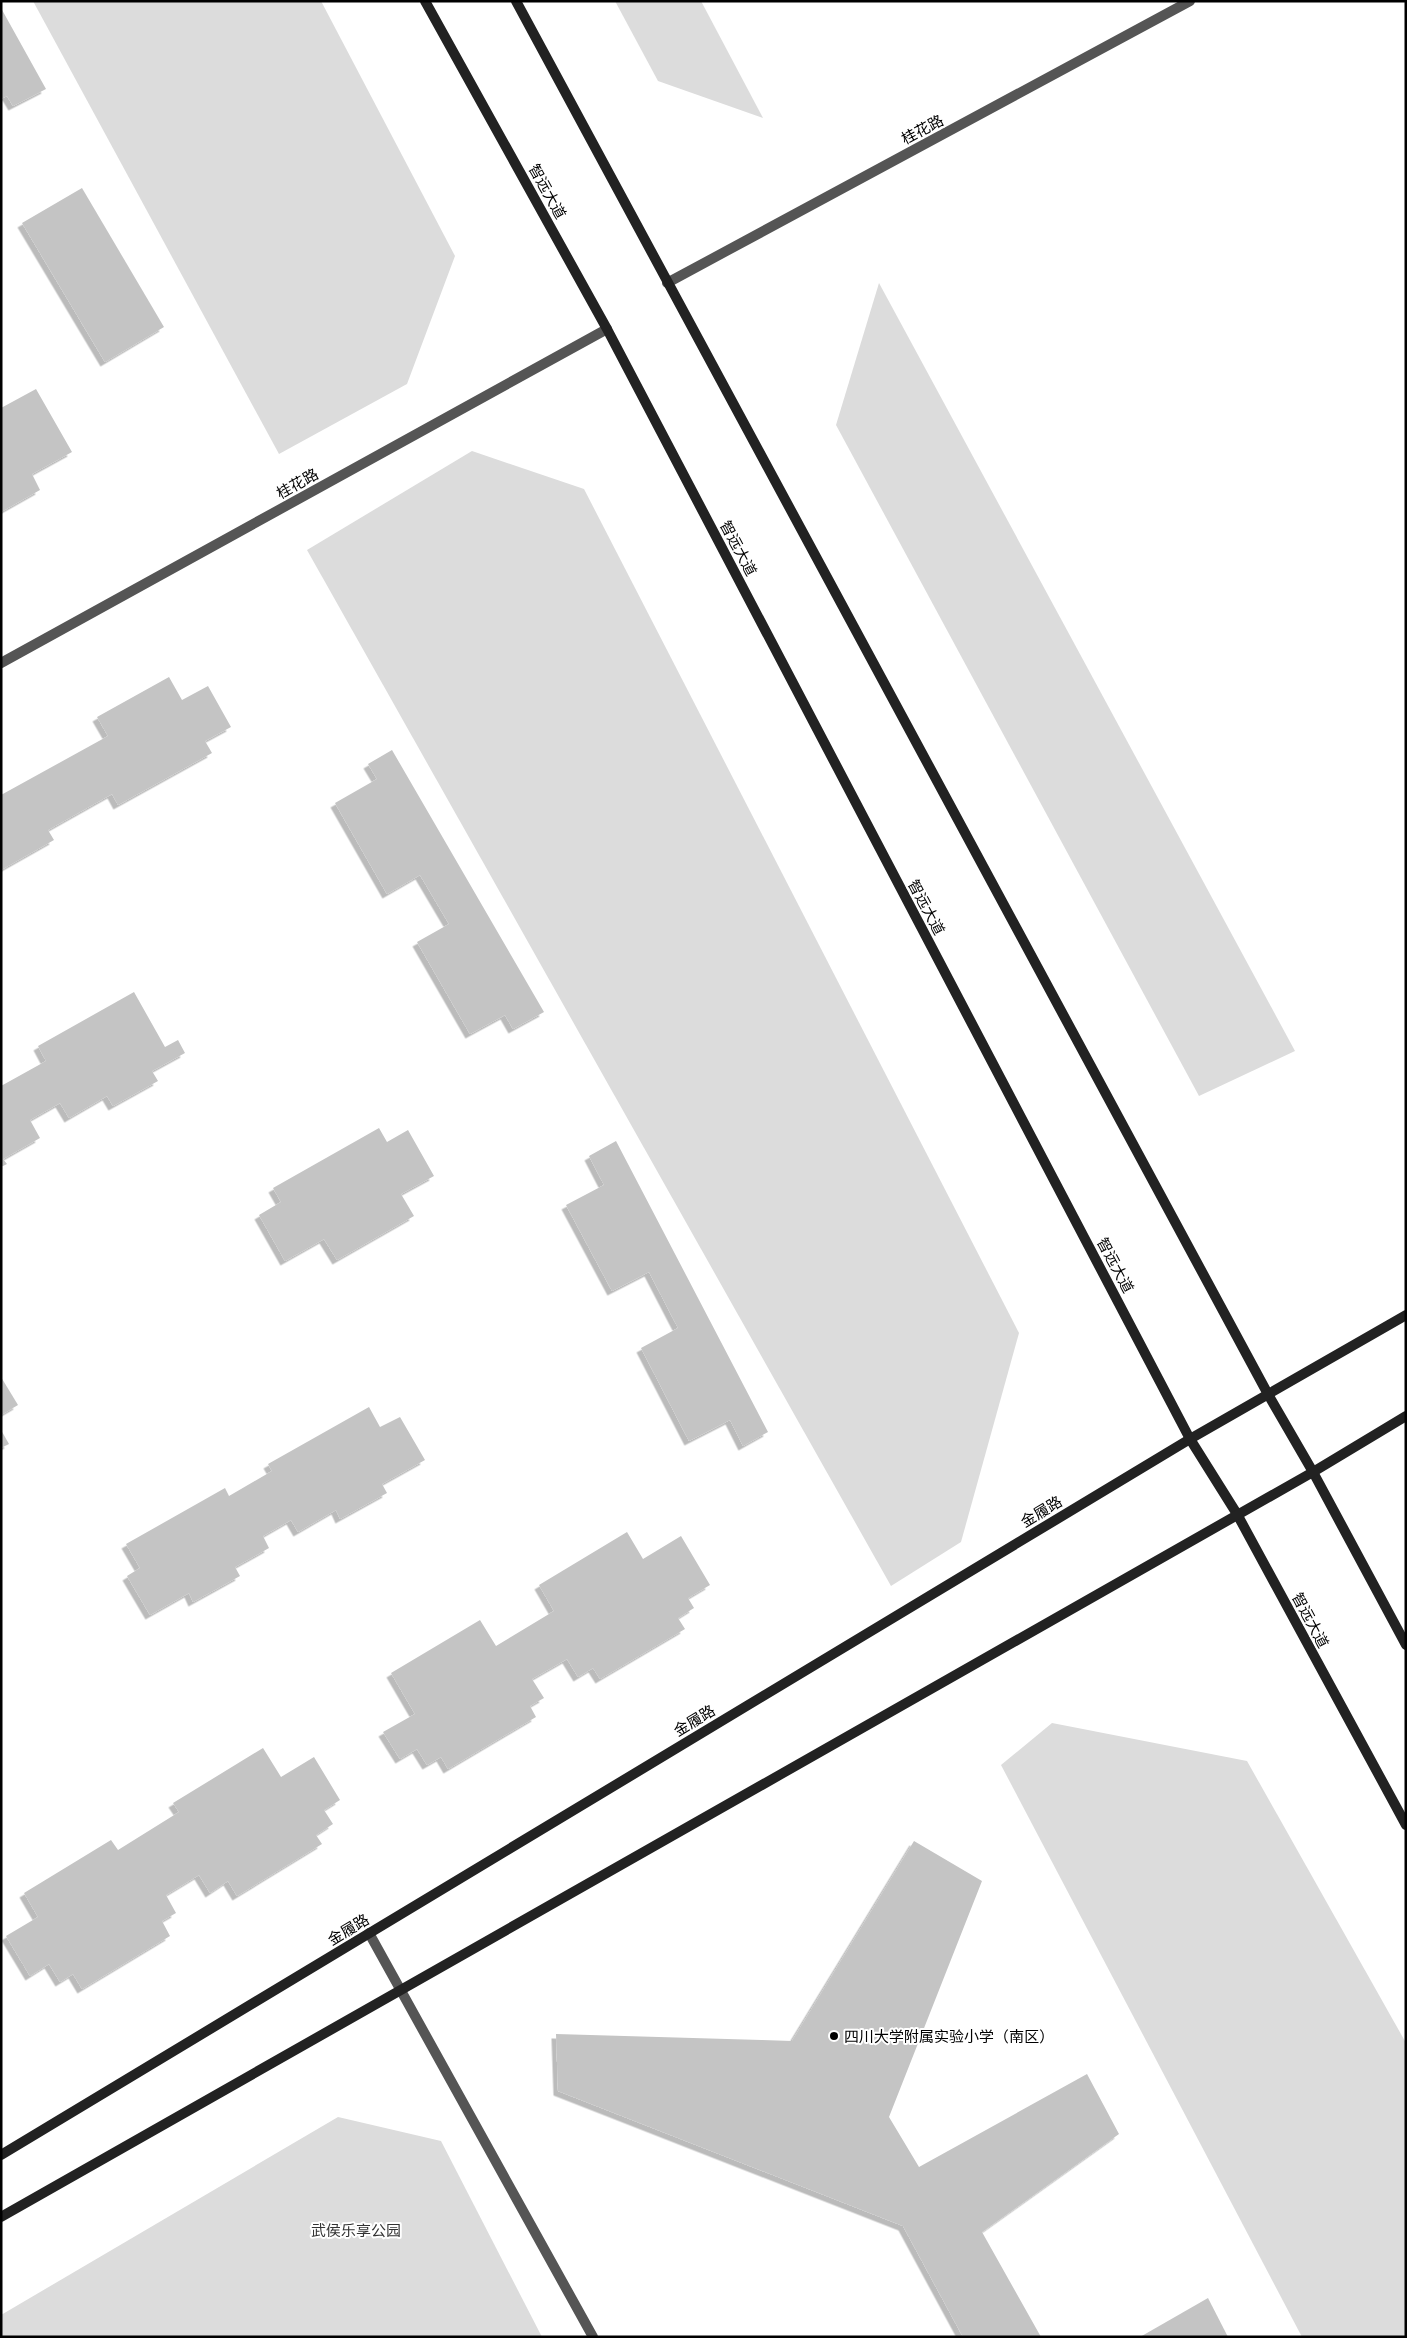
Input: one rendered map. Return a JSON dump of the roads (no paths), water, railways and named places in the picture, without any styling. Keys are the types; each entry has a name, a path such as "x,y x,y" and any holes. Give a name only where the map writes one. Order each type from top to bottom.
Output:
{"main road":[{"name":"智远大道","path":"425,1 607,329 1190,1439 1237,1514 1406,1825"},
{"path":"516,1 1269,1396 1313,1472 1406,1645"},
{"name":"金履路","path":"1,2155 1190,1439 1269,1396 1406,1315"},
{"path":"1,2217 1313,1472 1406,1416"}],"street":[{"name":"桂花路","path":"667,283 1190,1"},
{"name":"桂花路","path":"1,663 607,329"},
{"path":"369,1933 593,2337"}],"place":[{"name":"四川大学附属实验小学（南区）","path":"834,2036"}],"park label":[{"name":"武侯乐享公园","path":"356,2230"}]}
